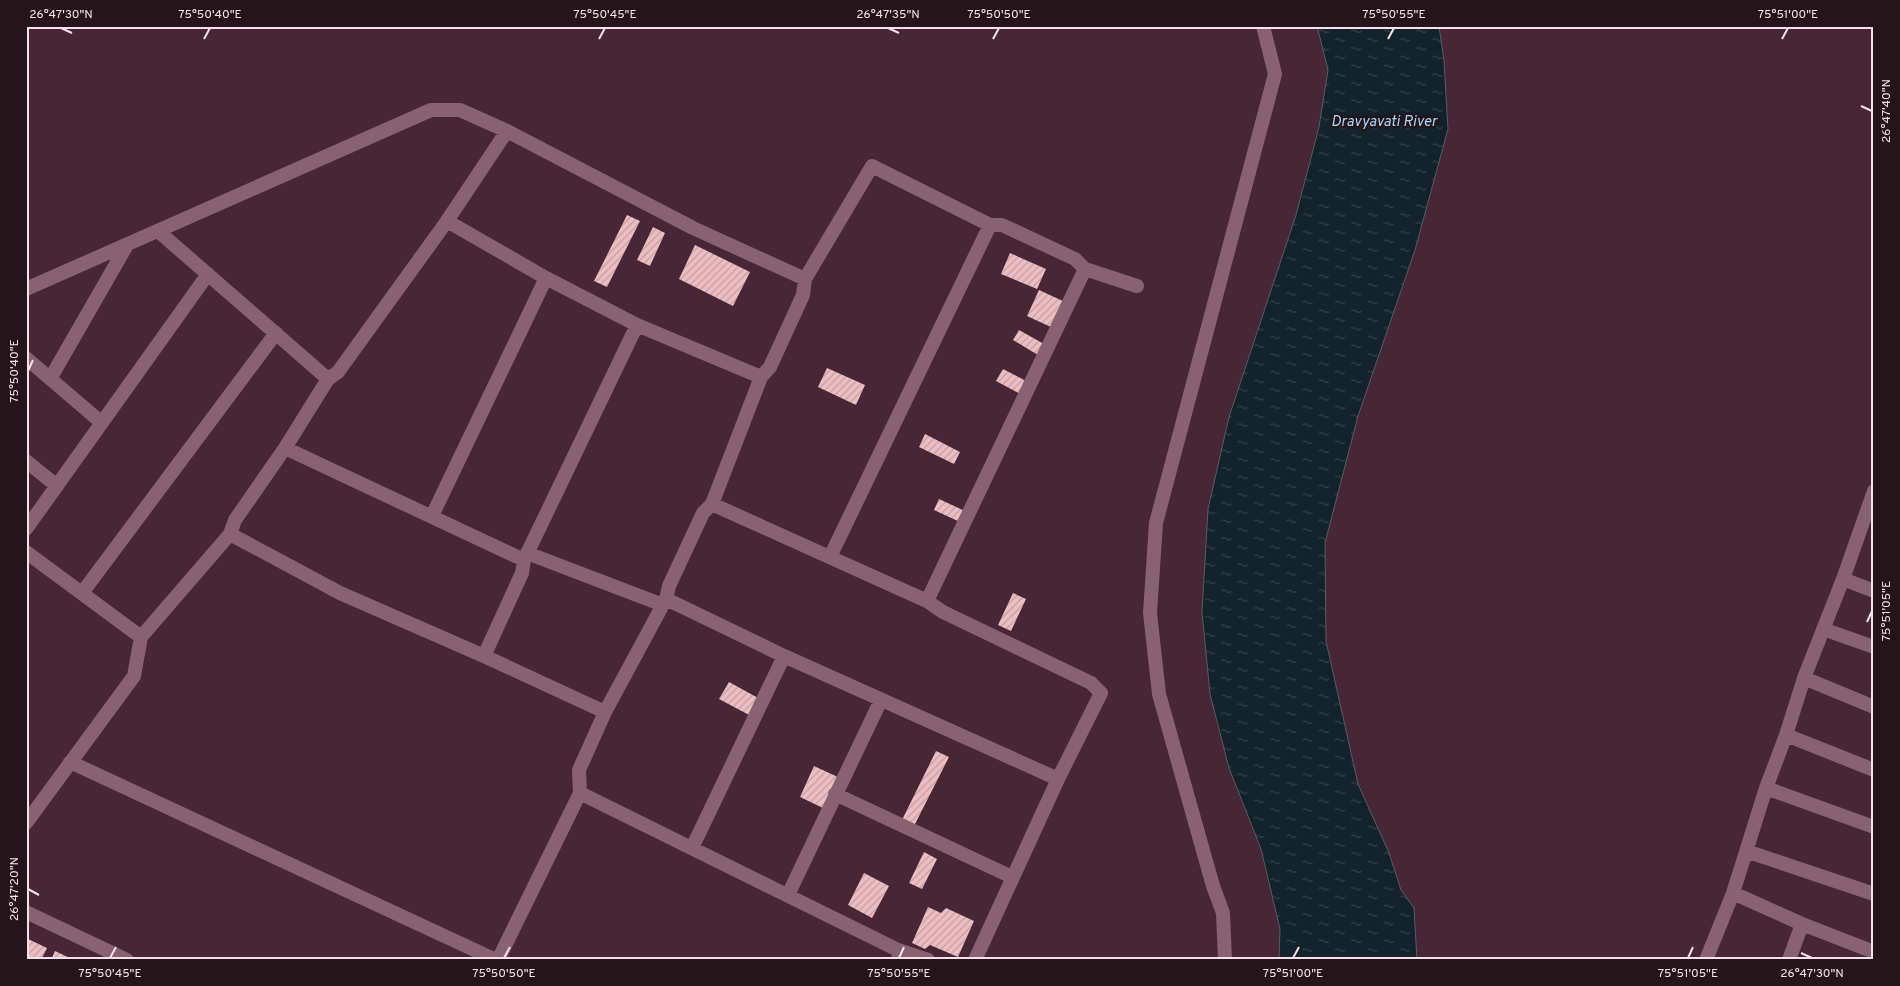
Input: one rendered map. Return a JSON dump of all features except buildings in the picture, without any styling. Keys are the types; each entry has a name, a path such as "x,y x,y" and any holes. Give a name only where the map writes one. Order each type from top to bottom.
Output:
{"street":[{"path":"1225,960 1223,913 1213,886 1159,694 1150,612 1156,523 1275,74 1263,26"},
{"path":"26,289 431,110 460,110 507,131 693,228 805,279"},
{"path":"26,822 134,676 141,637 230,534 234,520 285,448 328,379 338,372 447,221 507,131"},
{"path":"70,762 497,960 580,793 579,770 605,712 664,602 669,586 703,513 712,504 761,378 770,367 803,295 805,279 872,166 990,225 1002,225 1076,259 1085,269 1137,286"},
{"path":"447,221 546,278 637,325 761,378"},
{"path":"830,557 990,225"},
{"path":"158,231 328,379"},
{"path":"50,379 127,245"},
{"path":"928,601 1085,269"},
{"path":"26,529 208,274"},
{"path":"432,516 546,278"},
{"path":"484,656 522,573 526,556 637,325"},
{"path":"82,594 276,333"},
{"path":"26,358 102,423"},
{"path":"285,448 432,516 526,556 664,602 1058,779"},
{"path":"26,461 57,486"},
{"path":"1706,960 1733,893 1766,788 1786,735 1804,678 1843,579 1873,493"},
{"path":"712,504 928,601 943,612 1091,683 1101,693 1058,779 975,960"},
{"path":"230,534 340,593 484,656 605,712"},
{"path":"26,552 141,637"},
{"path":"1843,579 1874,591"},
{"path":"1823,628 1874,647"},
{"path":"692,848 784,656"},
{"path":"1804,678 1874,707"},
{"path":"788,895 881,700"},
{"path":"1786,735 1874,770"},
{"path":"1766,788 1874,826"},
{"path":"580,793 788,895 898,955 928,960"},
{"path":"835,794 1012,877"},
{"path":"1746,852 1874,894"},
{"path":"1733,893 1870,954"},
{"path":"26,912 127,960"},
{"path":"1789,960 1802,924"}],"water":[{"name":"Dravyavati River","path":"1317,26 1439,26 1444,61 1448,129 1415,250 1358,416 1325,543 1326,641 1358,784 1389,853 1401,890 1414,908 1417,960 1279,960 1280,929 1261,849 1229,768 1210,694 1202,612 1208,509 1229,417 1296,215 1319,127 1328,70"}]}
